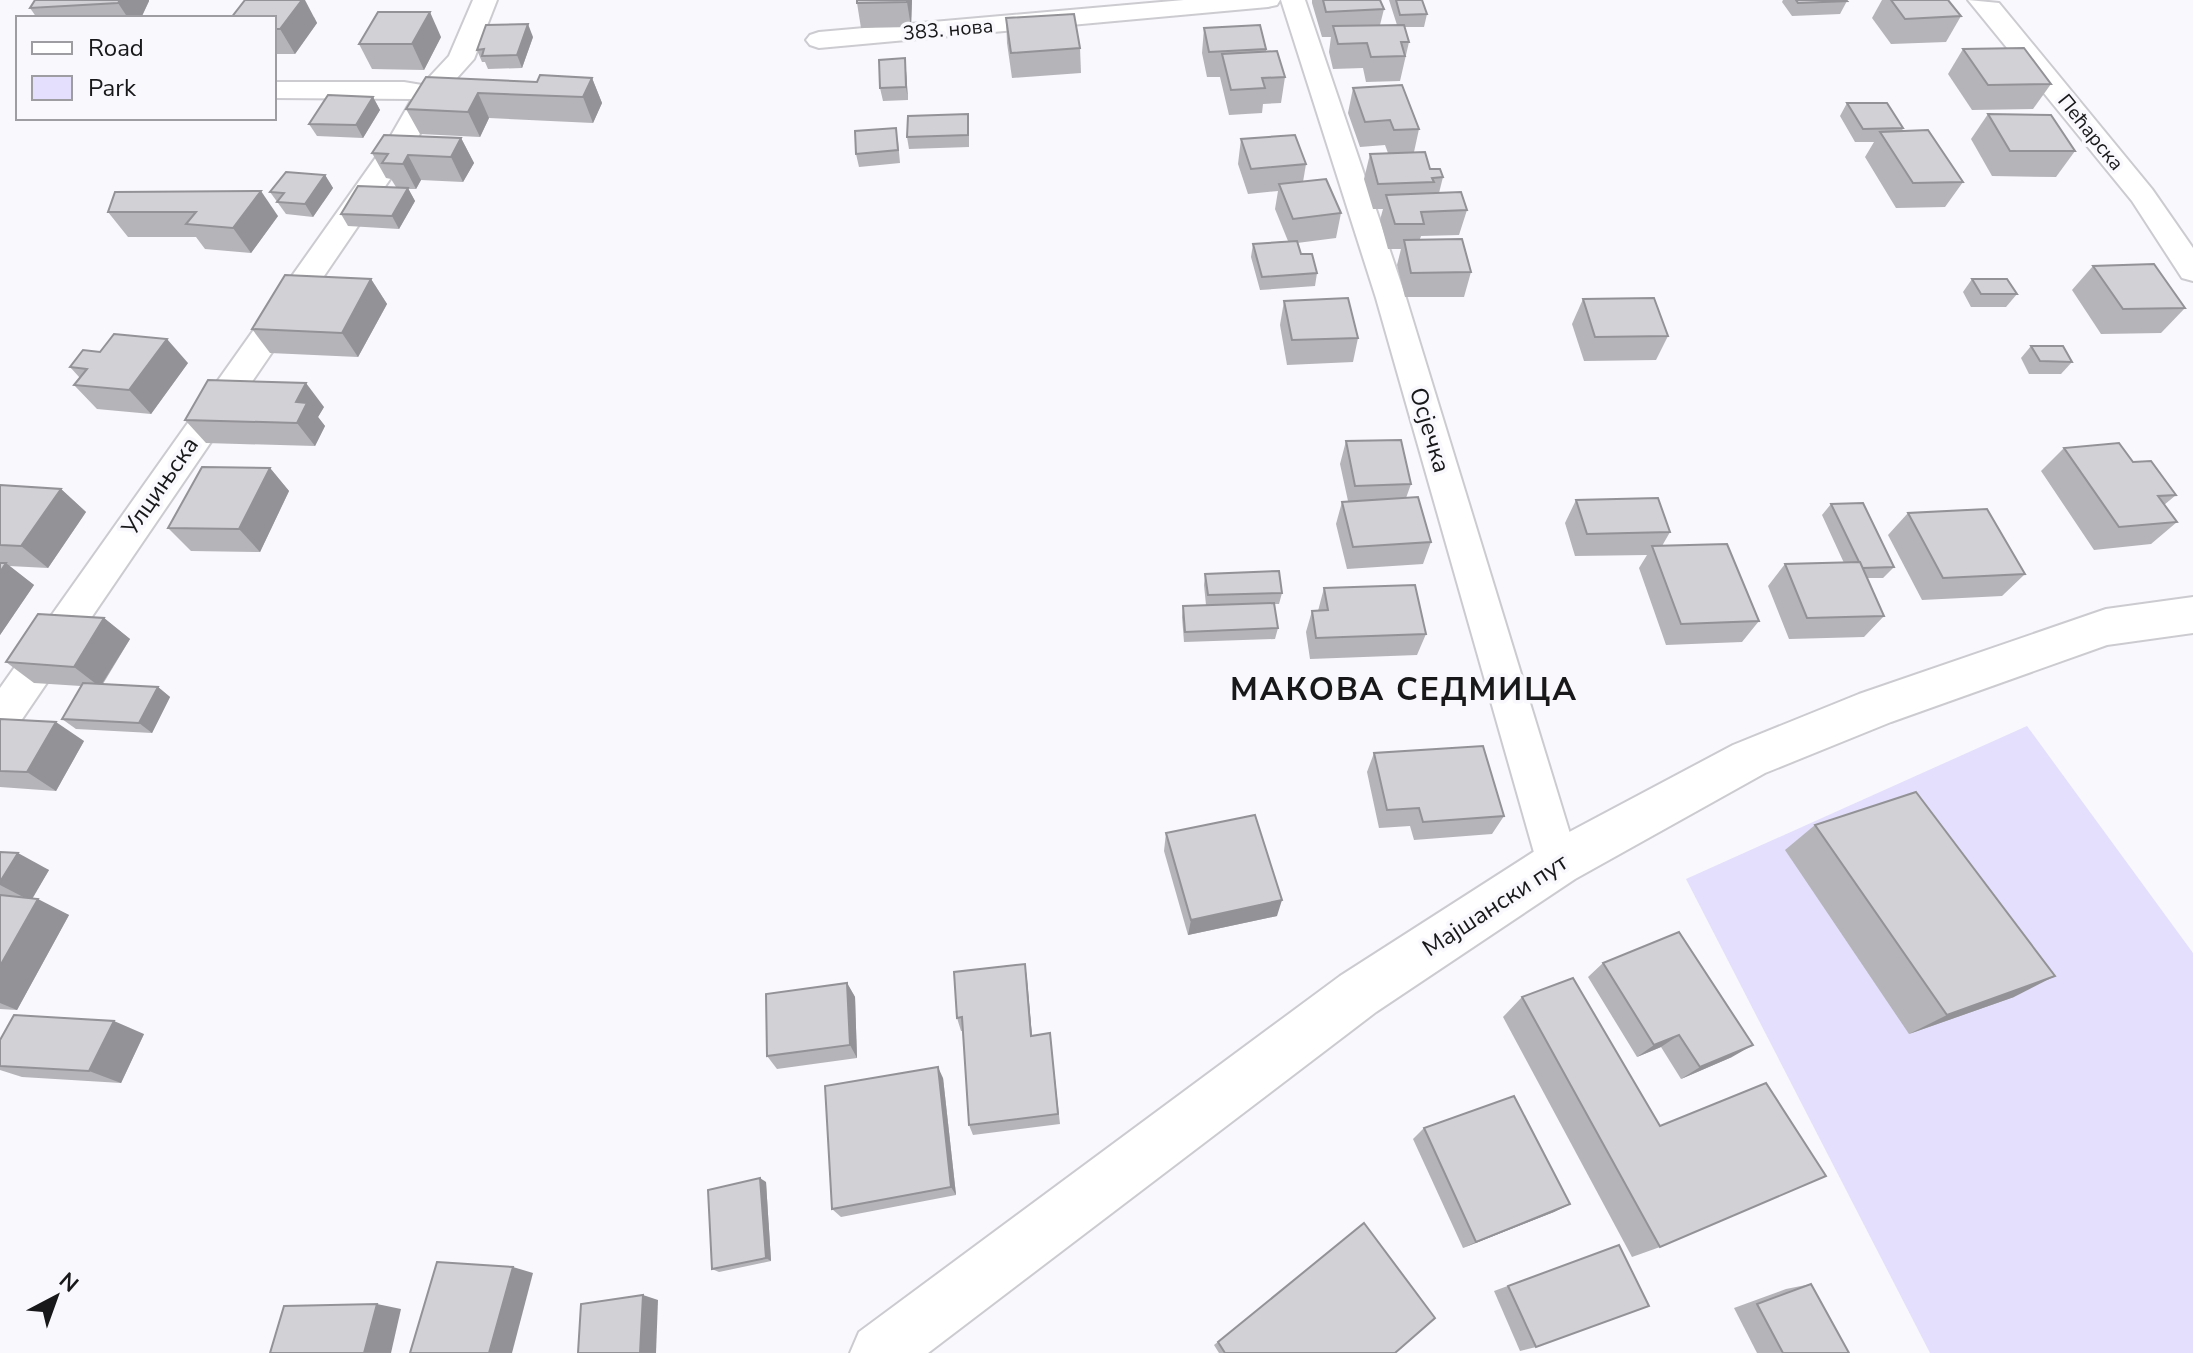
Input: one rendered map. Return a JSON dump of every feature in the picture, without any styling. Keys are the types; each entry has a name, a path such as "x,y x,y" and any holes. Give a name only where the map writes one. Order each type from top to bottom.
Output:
{"street":[{"name":"Улцињска","path":"0,719 402,141 428,94 461,59 485,0"},
{"name":"383. нова","path":"819,40 1268,0"},
{"name":"Осјечка","path":"1293,0 1391,298 1558,863"},
{"name":"Пећарска","path":"1980,0 1990,8 2142,195 2193,271"},
{"path":"276,90 404,90 428,94"},
{"name":"Мајшански пут","path":"880,1353 1358,994 1558,863 1749,759 1875,708 2106,627 2193,615"}],"green space":[{"path":"2027,726 2193,953 2193,1353 1930,1353 1686,879"}],"building":[{"path":"35,0 120,0 118,3 30,8"},
{"path":"245,0 302,0 280,29 276,29 276,16 233,16"},
{"path":"857,0 907,0 907,2 857,3"},
{"path":"1323,0 1380,0 1384,9 1326,12"},
{"path":"1396,0 1422,0 1427,14 1400,15"},
{"path":"1796,0 1846,0 1847,1 1798,3"},
{"path":"1891,0 1948,0 1961,16 1905,19"},
{"path":"378,12 430,12 412,44 359,44"},
{"path":"1074,14 1080,48 1011,53 1006,18"},
{"path":"528,24 517,55 482,56 484,49 477,50 486,25"},
{"path":"1260,25 1266,49 1209,52 1204,28"},
{"path":"1404,25 1409,42 1401,42 1405,56 1371,57 1367,43 1338,44 1333,26"},
{"path":"2024,48 2051,84 1988,85 1963,49"},
{"path":"1277,51 1285,77 1262,78 1265,88 1231,90 1222,54"},
{"path":"905,58 906,87 880,88 879,60"},
{"path":"540,75 592,78 583,97 478,93 468,112 406,109 426,77 537,82"},
{"path":"1402,85 1419,129 1394,130 1390,120 1365,122 1353,88"},
{"path":"328,95 373,97 356,125 309,124"},
{"path":"1847,103 1887,103 1903,128 1863,129"},
{"path":"968,114 968,135 907,137 908,116"},
{"path":"1988,114 2051,115 2075,151 2010,151"},
{"path":"896,128 898,150 856,154 855,131"},
{"path":"1928,130 1963,182 1913,183 1880,132"},
{"path":"384,135 461,138 451,157 408,155 403,164 382,163 388,154 372,153"},
{"path":"1295,135 1306,164 1251,169 1241,139"},
{"path":"1425,152 1430,169 1440,169 1443,177 1432,178 1434,182 1378,184 1370,154"},
{"path":"286,172 325,175 305,204 277,202 284,193 270,192"},
{"path":"1326,179 1341,213 1293,219 1279,184"},
{"path":"358,186 408,188 392,216 341,214"},
{"path":"261,191 233,228 186,224 196,212 108,212 115,192"},
{"path":"1461,192 1467,210 1421,212 1424,224 1395,224 1386,195"},
{"path":"1462,239 1471,272 1411,273 1404,240"},
{"path":"1297,241 1301,254 1312,254 1317,273 1262,277 1253,244"},
{"path":"2154,264 2185,308 2123,309 2093,266"},
{"path":"285,275 371,279 342,333 252,329"},
{"path":"1972,279 2007,279 2017,294 1981,294"},
{"path":"1348,298 1358,338 1292,340 1284,301"},
{"path":"1654,298 1668,336 1595,337 1583,299"},
{"path":"114,334 167,339 129,390 74,385 87,369 70,367 83,350 100,352"},
{"path":"2031,346 2063,346 2072,362 2040,361"},
{"path":"208,380 306,383 296,402 307,403 297,423 185,420"},
{"path":"1401,440 1411,484 1355,486 1346,441"},
{"path":"2119,443 2133,462 2151,461 2176,495 2158,496 2177,522 2119,527 2064,448"},
{"path":"202,467 270,468 239,529 168,528"},
{"path":"0,485 61,489 21,546 0,545"},
{"path":"1418,497 1431,542 1353,547 1342,502"},
{"path":"1658,498 1670,532 1587,534 1576,500"},
{"path":"1863,503 1894,567 1862,568 1831,504"},
{"path":"1987,509 2025,574 1943,578 1908,513"},
{"path":"1727,544 1759,621 1681,624 1652,546"},
{"path":"1860,562 1884,616 1807,618 1785,564"},
{"path":"1279,571 1282,593 1208,595 1205,574"},
{"path":"1415,585 1426,634 1316,638 1312,611 1328,610 1324,588"},
{"path":"1274,603 1278,628 1185,632 1183,606"},
{"path":"38,614 104,618 74,667 6,662"},
{"path":"83,683 158,687 139,723 62,719"},
{"path":"0,719 56,722 27,772 0,771"},
{"path":"1483,746 1504,816 1423,822 1419,808 1387,810 1374,753"},
{"path":"1916,792 2055,976 1947,1015 1815,825"},
{"path":"1255,815 1282,900 1191,920 1166,833"},
{"path":"0,852 18,853 0,882"},
{"path":"0,895 38,899 0,966"},
{"path":"1679,932 1753,1045 1700,1067 1679,1035 1654,1045 1603,963"},
{"path":"1025,964 1031,1036 1050,1033 1058,1114 969,1125 962,1017 957,1018 954,972"},
{"path":"1573,978 1660,1126 1766,1083 1826,1176 1660,1247 1522,997"},
{"path":"847,983 850,1045 767,1056 766,994"},
{"path":"14,1015 114,1021 89,1071 0,1066 0,1040"},
{"path":"938,1067 951,1187 832,1209 825,1086"},
{"path":"1514,1096 1570,1204 1476,1242 1424,1128"},
{"path":"760,1178 766,1258 712,1269 708,1190"},
{"path":"1364,1223 1435,1318 1395,1353 1225,1353 1218,1342"},
{"path":"1619,1245 1649,1306 1536,1347 1508,1286"},
{"path":"437,1262 513,1267 489,1353 410,1353"},
{"path":"1811,1284 1849,1353 1783,1353 1757,1304"},
{"path":"643,1295 640,1353 578,1353 581,1304"},
{"path":"377,1304 364,1353 270,1353 284,1306"}],"district":[{"name":"МАКОВА СЕДМИЦА","path":"1404,689"}]}
